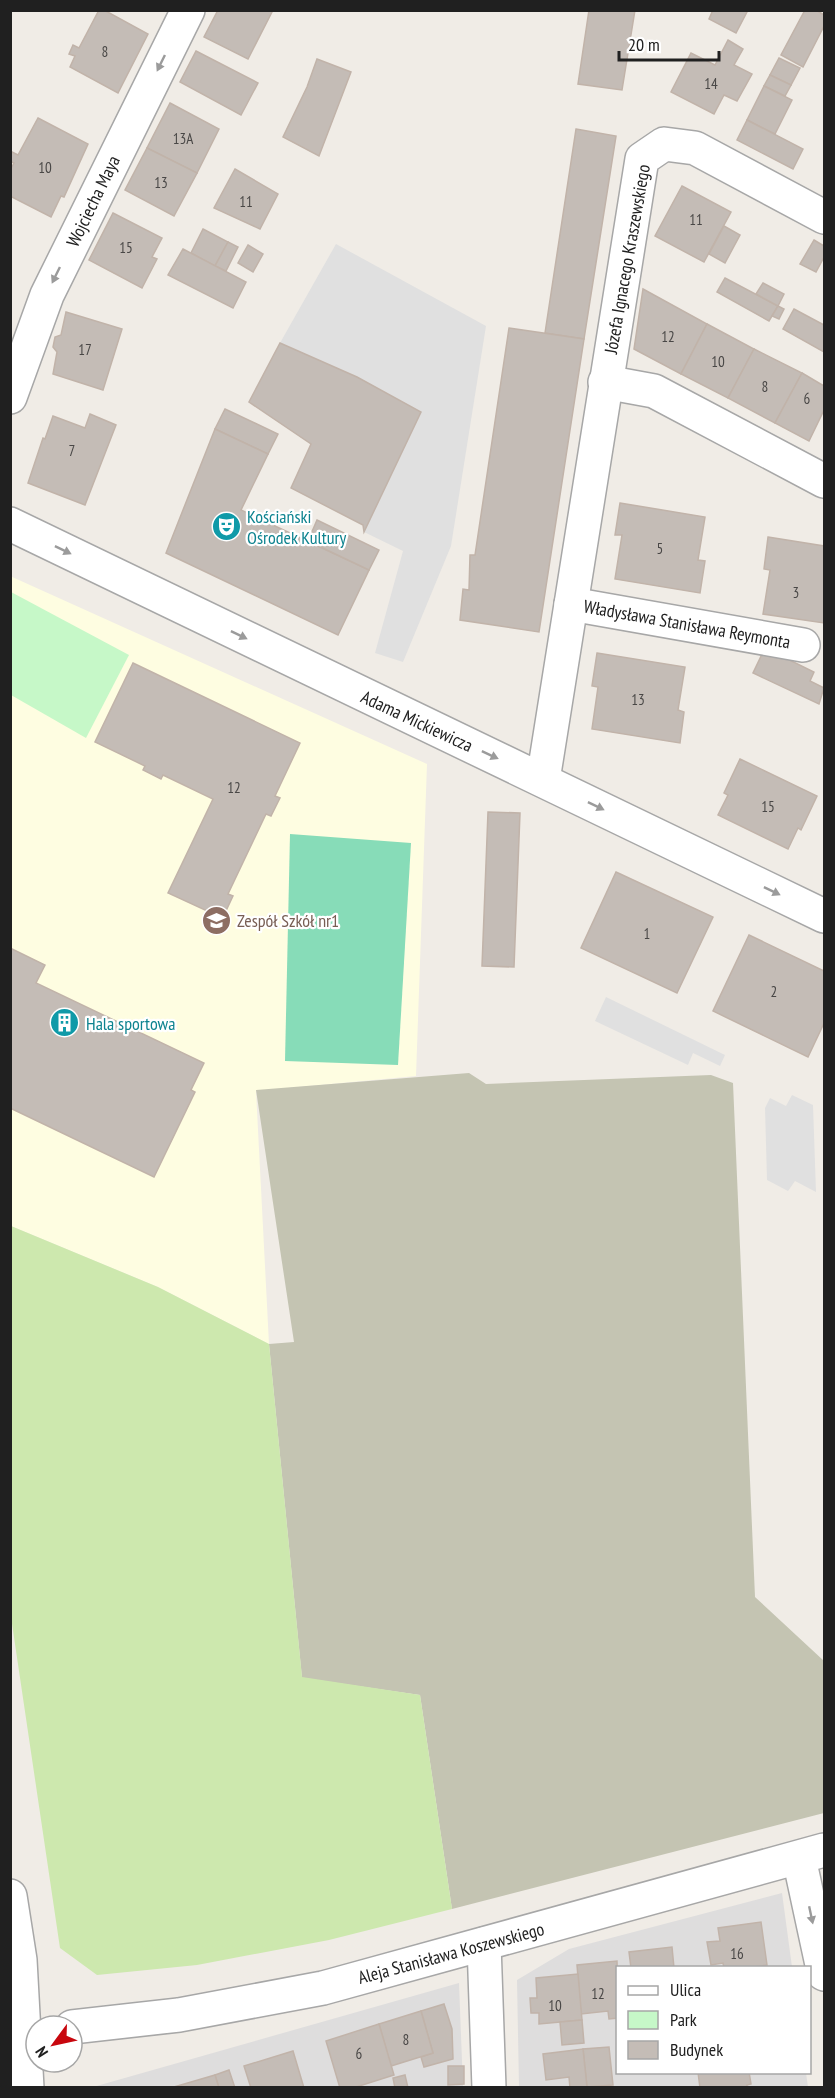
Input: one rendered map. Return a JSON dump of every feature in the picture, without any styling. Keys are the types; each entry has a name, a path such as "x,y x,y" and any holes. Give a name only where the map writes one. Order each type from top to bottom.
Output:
{"street":[{"name":"Wojciecha Maya","path":"10,397 47,295 188,10"},
{"name":"Józefa Ignacego Kraszewskiego","path":"605,382 642,159 664,144 695,148 825,217"},
{"path":"605,382 654,391 825,481"},
{"name":"Władysława Stanisława Reymonta","path":"543,780 605,382"},
{"name":"Adama Mickiewicza","path":"10,524 825,916"},
{"name":"Władysława Stanisława Reymonta","path":"571,604 803,645"},
{"path":"812,1854 825,1974"},
{"name":"Aleja Stanisława Koszewskiego","path":"84,2026 179,2015 323,1988 812,1854"},
{"path":"10,1896 20,1960 24,2033"},
{"path":"484,1944 489,2088"}],"shaded area":[{"path":"336,244 486,326 451,546 403,662 375,653 403,551 364,532 420,412 280,343"},
{"name":"Zespół Szkół nr1","path":"10,576 427,764 416,1076 256,1091 269,1344 158,1287 11,1226"},
{"path":"606,997 725,1055 720,1066 693,1053 688,1065 595,1021"},
{"path":"469,1073 486,1084 711,1075 733,1083 755,1597 824,1661 824,1813 452,1909 420,1695 302,1678 269,1344 294,1342 256,1090"},
{"path":"792,1095 813,1105 816,1192 795,1181 788,1191 767,1180 765,1108 770,1098 786,1106"},
{"path":"782,1893 792,1966 616,1966 616,2074 806,2074 808,2087 519,2087 517,1980 569,1949"},
{"path":"459,1983 463,2087 93,2087"}],"green space":[{"path":"11,592 129,655 86,738 11,695"},
{"path":"290,834 411,843 398,1065 285,1061"},
{"path":"11,1226 158,1287 269,1344 302,1677 420,1695 452,1909 329,1940 197,1965 97,1975 60,1948 11,1617"}],"building":[{"path":"99,10 104,10 148,34 118,93 70,67 75,56 69,54 73,45 79,48"},
{"path":"218,10 273,10 248,59 204,37"},
{"path":"589,10 635,10 622,90 578,84"},
{"path":"713,10 748,10 736,33 709,19"},
{"path":"805,10 816,10 824,15 824,26 803,67 781,55"},
{"path":"728,40 743,49 734,65 752,74 737,101 724,95 714,114 671,92 691,53 715,65"},
{"path":"196,51 258,83 241,115 180,82"},
{"path":"779,58 800,68 791,85 770,75"},
{"path":"317,59 351,72 319,156 283,137 307,87"},
{"path":"770,75 791,85 785,96 764,86"},
{"path":"764,86 792,100 775,134 747,120"},
{"path":"170,103 219,129 197,173 147,148"},
{"path":"38,118 88,144 64,197 61,196 51,217 10,196 10,170 14,163 10,161 10,154 12,152 18,155"},
{"path":"747,120 803,149 793,169 737,140"},
{"path":"576,129 616,136 584,339 545,333"},
{"path":"147,148 197,173 174,216 125,190"},
{"path":"235,169 278,194 260,229 214,208"},
{"path":"682,186 731,212 704,262 655,236"},
{"path":"113,213 162,238 152,257 157,259 142,288 89,260"},
{"path":"724,226 740,235 725,263 709,254"},
{"path":"203,229 228,242 215,266 191,253"},
{"path":"814,240 824,246 824,257 816,272 800,264"},
{"path":"228,242 238,247 226,271 215,266"},
{"path":"248,245 263,254 253,272 238,263"},
{"path":"183,249 246,282 233,308 168,275"},
{"path":"725,278 778,306 769,321 717,292"},
{"path":"763,283 784,294 778,306 756,294"},
{"path":"643,289 707,324 681,374 634,349"},
{"path":"778,306 784,309 779,319 772,316"},
{"path":"794,309 824,325 824,352 783,329"},
{"path":"66,312 122,329 103,390 53,374 57,352 53,347 55,337 61,335"},
{"path":"707,324 754,349 728,398 681,374"},
{"path":"509,328 584,339 539,632 460,620 463,589 469,590 470,555 475,555"},
{"path":"280,343 357,377 421,412 364,532 363,525 291,488 311,444 249,402"},
{"path":"754,349 802,373 775,423 728,398"},
{"path":"802,373 824,386 824,410 809,441 775,423"},
{"path":"225,409 278,434 268,454 215,429"},
{"path":"90,414 116,425 85,505 28,483 53,416 85,428"},
{"name":"Kościański Ośrodek Kultury","path":"215,429 268,454 241,510 369,570 338,635 166,553"},
{"path":"620,503 705,517 698,560 705,561 700,593 615,579 622,535 615,535"},
{"path":"317,520 379,550 369,570 308,541"},
{"path":"768,537 824,546 824,623 763,614 770,570 764,569"},
{"path":"765,648 814,672 810,681 824,688 819,704 753,673"},
{"path":"597,653 685,667 678,710 684,712 680,743 592,729 598,687 592,686"},
{"path":"133,663 300,743 275,796 280,798 271,816 266,814 228,894 233,896 224,915 219,913 218,916 168,893 213,799 163,775 161,779 143,770 145,766 95,742"},
{"path":"740,759 817,796 801,830 798,828 788,849 718,815 728,795 724,793"},
{"path":"488,812 520,813 514,967 482,966"},
{"path":"616,872 713,917 677,993 581,948"},
{"path":"749,935 824,971 824,1023 808,1057 713,1011"},
{"name":"Hala sportowa","path":"10,948 45,965 36,983 204,1063 191,1090 195,1092 154,1177 10,1108"},
{"path":"761,1922 767,1965 724,1966 723,1963 711,1965 707,1942 720,1941 718,1928"},
{"path":"672,1947 674,1966 631,1966 629,1952"},
{"path":"617,1961 616,2018 609,2019 608,2011 581,2014 577,1965"},
{"path":"578,1974 582,2020 539,2024 539,2013 531,2013 530,1998 537,1998 536,1978"},
{"path":"444,2004 452,2029 453,2059 424,2067 421,2057 433,2053 421,2011"},
{"path":"421,2011 433,2053 391,2066 379,2024"},
{"path":"582,2020 584,2043 562,2045 560,2022"},
{"path":"379,2024 394,2075 353,2088 340,2088 326,2041"},
{"path":"609,2047 613,2085 587,2087 583,2049"},
{"path":"583,2049 587,2087 570,2088 569,2077 546,2080 543,2054"},
{"path":"293,2051 304,2088 251,2088 244,2066"},
{"path":"448,2066 464,2066 464,2084 448,2085"},
{"path":"229,2070 235,2088 219,2088 215,2075"},
{"path":"698,2074 749,2074 751,2084 747,2085 747,2088 700,2088"},
{"path":"215,2075 219,2088 174,2087"},
{"path":"405,2075 408,2088 395,2088 393,2078"}],"place":[{"name":"Kościański Ośrodek Kultury","path":"226,526"},
{"name":"Zespół Szkół nr1","path":"216,920"},
{"name":"Hala sportowa","path":"65,1023"}]}
